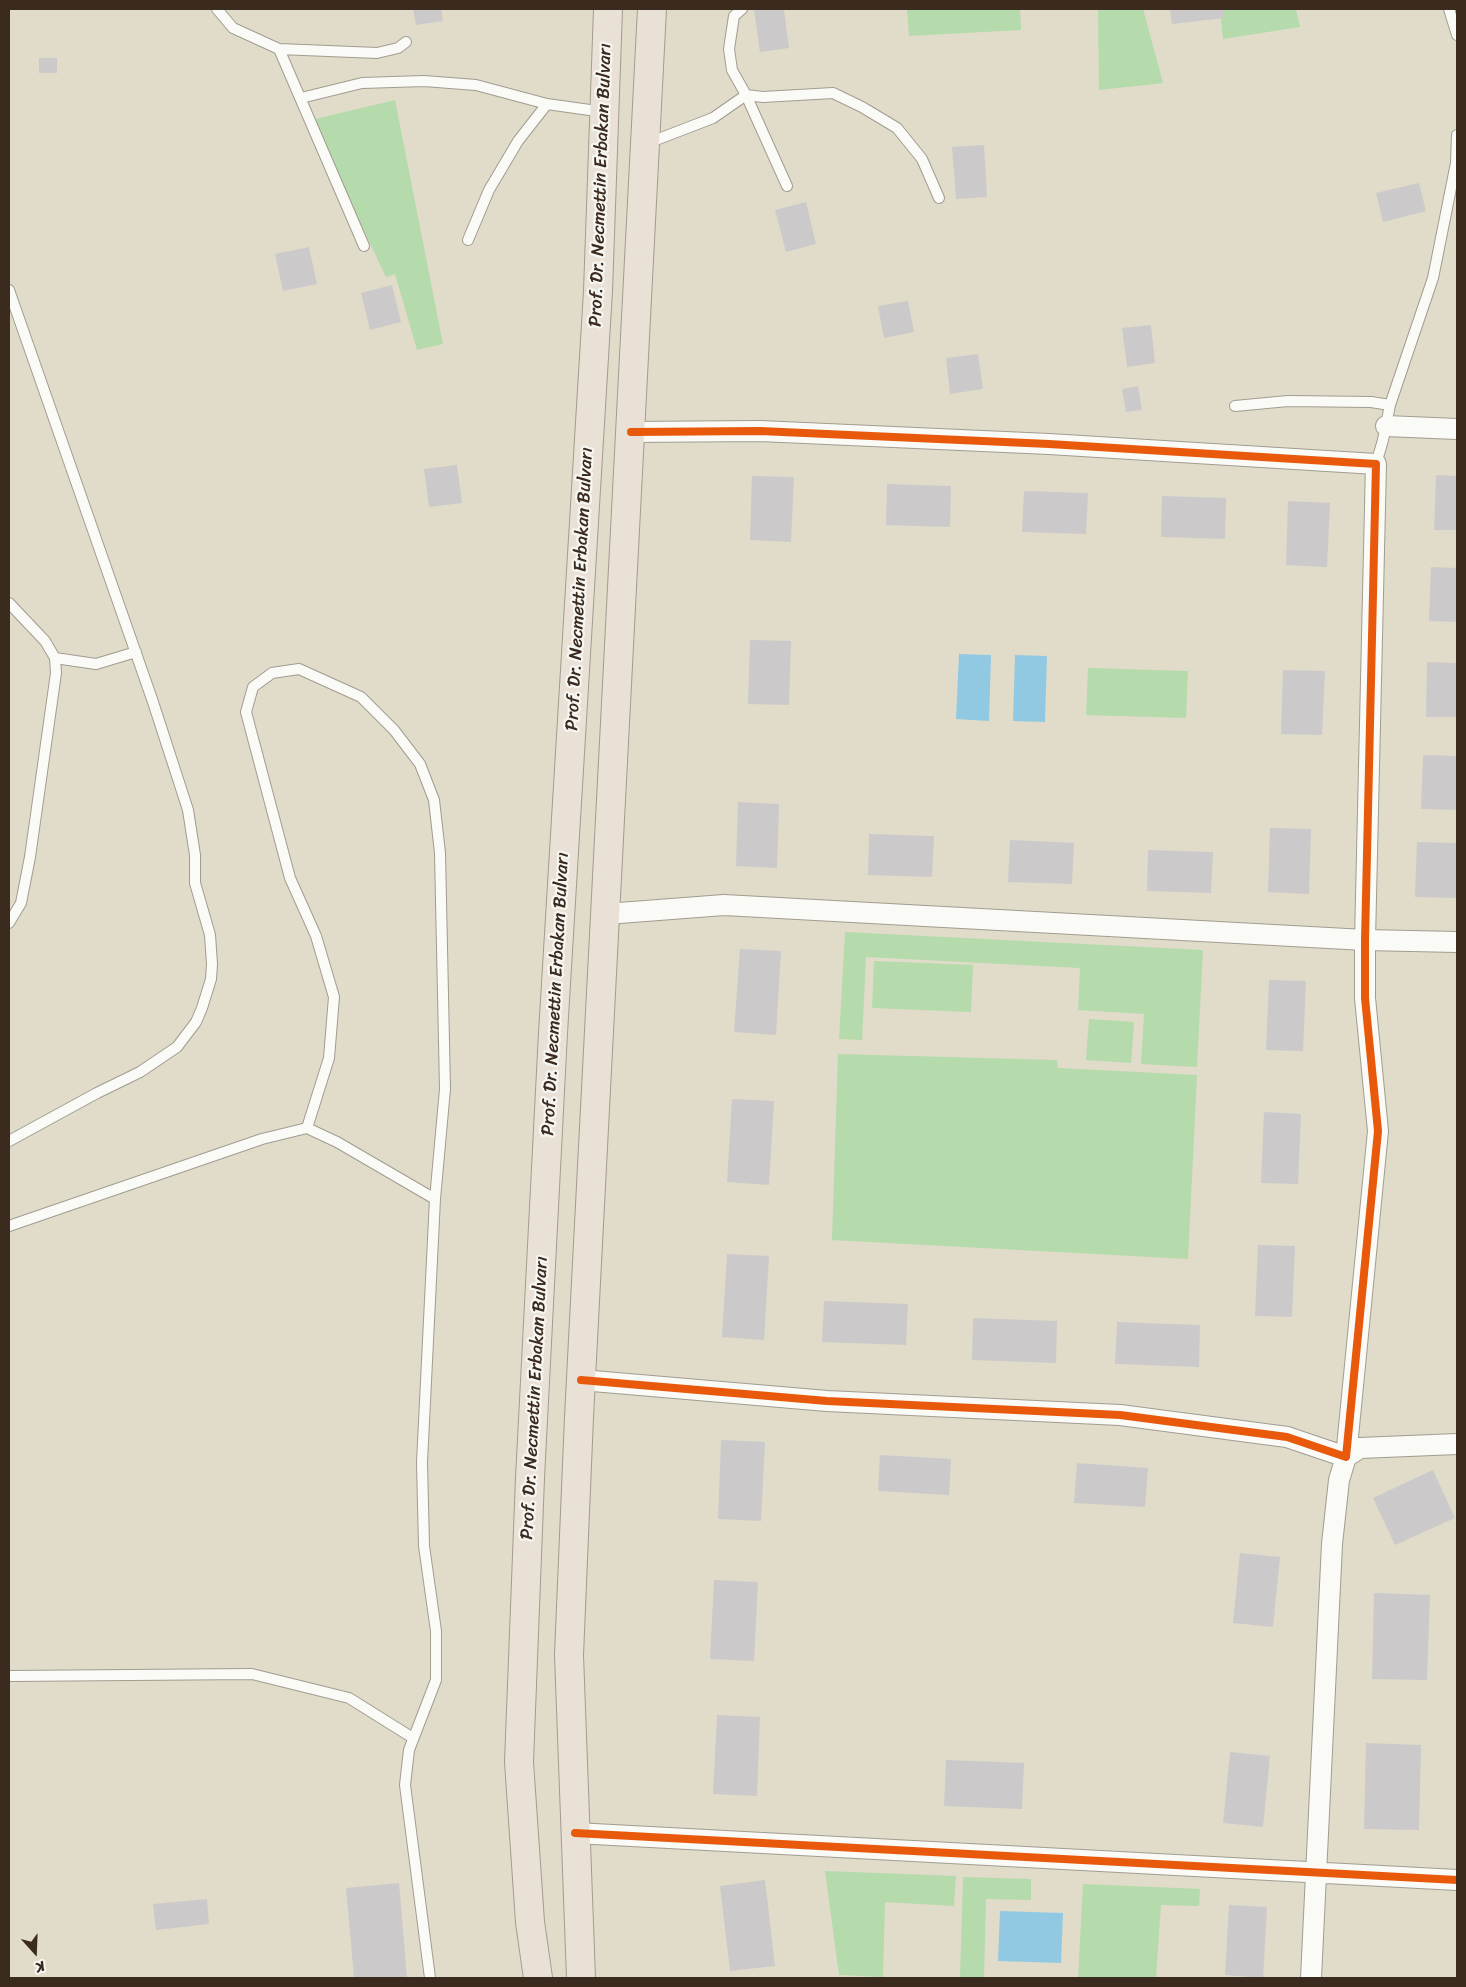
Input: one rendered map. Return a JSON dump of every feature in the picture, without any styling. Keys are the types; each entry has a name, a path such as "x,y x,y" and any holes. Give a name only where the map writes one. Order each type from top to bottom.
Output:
{"main road":[{"name":"Prof. Dr. Necmettin Erbakan Bulvarı","path":"538,1978 530,1922 519,1762 530,1468 553,1033 598,301 608,9"},
{"path":"581,1978 569,1654 581,1380 652,9"}],"street":[{"path":"1386,426 1457,429"},
{"path":"630,432 760,430 1049,444 1376,464 1365,998 1378,1131 1346,1457 1339,1480 1332,1544 1311,1978"},
{"path":"606,914 724,905 1365,940 1457,942"},
{"path":"581,1380 827,1401 1120,1415 1288,1437 1346,1457"},
{"path":"1346,1457 1360,1448 1457,1444"},
{"path":"575,1833 1457,1880"}],"lane":[{"path":"217,9 233,28 280,49 377,53 398,48 406,42"},
{"path":"742,9 734,16 729,49 732,70 746,95 787,186"},
{"path":"1448,9 1457,35"},
{"path":"280,49 364,246"},
{"path":"301,98 362,83 424,81 476,85 547,104 604,112"},
{"path":"645,144 713,118 746,95 763,97 832,92 897,128 922,159 939,198"},
{"path":"468,240 489,190 518,141 547,104"},
{"path":"1376,464 1390,405 1433,278 1456,163 1457,135"},
{"path":"9,290 136,652 191,823 195,855 195,883 210,935 212,950 211,972 207,993 196,1022 178,1047 140,1072 89,1097 9,1141"},
{"path":"1235,406 1288,401 1371,402 1390,405"},
{"path":"9,604 45,641 56,658 56,673 30,857 21,903 9,923"},
{"path":"56,658 96,664 136,652"},
{"path":"307,1128 329,1058 334,997 316,936 290,878 246,712 254,687 272,673 299,669 362,696 394,730 420,764 434,800 440,853 445,1089 435,1199 422,1462 424,1546 436,1631 436,1680 408,1750 406,1785 430,1978"},
{"path":"9,1226 262,1139 307,1128 337,1142 435,1199"},
{"path":"9,1676 252,1674 350,1698 413,1738"}],"green space":[{"path":"907,9 1020,9 1021,30 909,36"},
{"path":"1098,9 1143,9 1163,83 1099,90"},
{"path":"1220,9 1296,9 1300,27 1223,39"},
{"path":"395,100 443,344 417,350 395,274 386,277 311,120"},
{"path":"1088,668 1188,671 1186,718 1086,715"},
{"path":"845,932 1203,950 1197,1067 1141,1064 1144,1014 1078,1010 1080,968 866,957 862,1040 839,1039"},
{"path":"874,961 973,965 971,1012 872,1008"},
{"path":"1089,1019 1134,1022 1131,1063 1086,1060"},
{"path":"838,1054 1057,1060 1058,1068 1197,1075 1188,1259 832,1240"},
{"path":"825,1871 956,1876 954,1906 885,1902 883,1977 839,1975"},
{"path":"963,1877 1031,1879 1031,1900 986,1899 984,1978 960,1978"},
{"path":"1083,1884 1200,1889 1199,1906 1161,1905 1156,1978 1078,1978"}],"water":[{"path":"959,654 991,655 989,721 956,719"},
{"path":"1015,655 1047,656 1045,722 1013,721"},
{"path":"1000,1911 1063,1913 1061,1963 998,1961"}],"building":[{"path":"413,9 441,9 443,21 416,25"},
{"path":"754,9 784,9 789,48 760,52"},
{"path":"1170,9 1223,9 1224,18 1172,24"},
{"path":"39,58 57,58 57,73 39,73"},
{"path":"984,145 987,197 956,199 952,147"},
{"path":"1419,183 1426,211 1383,222 1376,193"},
{"path":"806,202 816,244 786,252 775,210"},
{"path":"309,247 317,284 283,291 275,254"},
{"path":"392,285 401,322 370,330 361,293"},
{"path":"908,301 914,332 884,338 878,306"},
{"path":"1151,325 1155,363 1127,367 1122,328"},
{"path":"978,354 983,389 950,394 946,358"},
{"path":"1138,386 1142,410 1126,412 1122,389"},
{"path":"457,465 462,503 429,507 424,469"},
{"path":"1436,475 1457,476 1457,530 1434,530"},
{"path":"752,476 794,477 791,542 750,540"},
{"path":"887,484 951,486 950,527 886,525"},
{"path":"1024,491 1088,493 1086,534 1022,532"},
{"path":"1162,496 1226,498 1225,539 1161,537"},
{"path":"1288,501 1330,503 1327,567 1286,565"},
{"path":"1431,567 1457,568 1457,622 1429,621"},
{"path":"750,640 791,641 789,705 748,704"},
{"path":"1427,662 1457,663 1457,717 1426,717"},
{"path":"1283,670 1325,671 1322,735 1281,734"},
{"path":"1423,755 1457,756 1457,810 1421,809"},
{"path":"738,802 779,804 777,868 736,866"},
{"path":"1270,828 1311,829 1309,894 1268,892"},
{"path":"869,834 934,836 932,877 868,875"},
{"path":"1010,840 1074,843 1072,884 1008,882"},
{"path":"1417,842 1457,843 1457,898 1415,897"},
{"path":"1148,850 1213,852 1211,893 1147,891"},
{"path":"740,949 781,951 776,1035 734,1032"},
{"path":"1269,980 1306,981 1303,1051 1266,1050"},
{"path":"732,1099 774,1101 769,1185 727,1182"},
{"path":"1264,1112 1301,1114 1298,1184 1261,1183"},
{"path":"1258,1245 1295,1246 1292,1317 1255,1316"},
{"path":"727,1254 769,1256 764,1340 722,1337"},
{"path":"824,1301 908,1304 906,1345 822,1342"},
{"path":"973,1318 1057,1321 1056,1363 972,1360"},
{"path":"1117,1322 1200,1325 1199,1367 1115,1364"},
{"path":"721,1440 765,1442 761,1521 718,1519"},
{"path":"880,1455 951,1459 949,1495 878,1491"},
{"path":"1077,1463 1148,1468 1145,1507 1074,1503"},
{"path":"1433,1470 1455,1518 1395,1545 1373,1498"},
{"path":"1240,1553 1280,1557 1273,1627 1233,1623"},
{"path":"714,1580 758,1582 754,1661 710,1659"},
{"path":"1374,1593 1430,1595 1427,1680 1372,1679"},
{"path":"717,1715 760,1717 757,1796 713,1794"},
{"path":"1366,1743 1421,1745 1419,1830 1364,1829"},
{"path":"1230,1752 1270,1756 1263,1827 1223,1823"},
{"path":"946,1760 1024,1763 1022,1809 944,1806"},
{"path":"765,1880 775,1966 730,1971 720,1886"},
{"path":"399,1883 407,1978 354,1978 346,1888"},
{"path":"207,1899 209,1924 156,1930 153,1904"},
{"path":"1229,1905 1267,1907 1263,1978 1225,1975"}],"cycle path":[{"path":"581,1380 827,1401 1120,1415 1287,1437 1346,1457 1378,1131 1365,998 1376,464 1049,444 760,431 631,432"},
{"path":"575,1833 1457,1880"}]}
